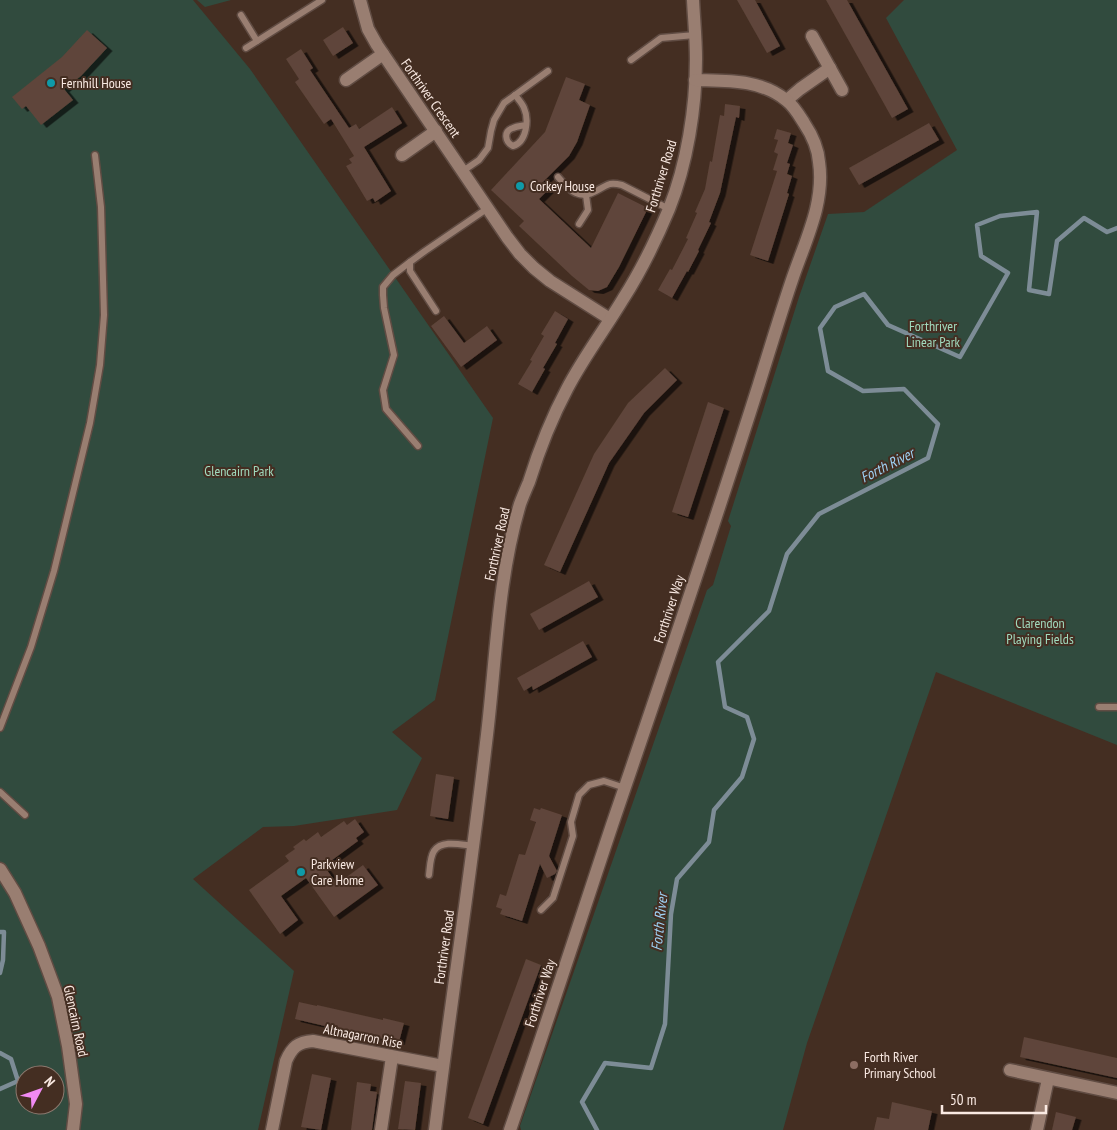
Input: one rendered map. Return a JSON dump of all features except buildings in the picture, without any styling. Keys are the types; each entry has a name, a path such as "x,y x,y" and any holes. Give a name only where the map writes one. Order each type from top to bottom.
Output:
{"street":[{"name":"Forthriver Crescent","path":"360,0 368,29 383,54 516,249 550,281 610,320"},
{"name":"Forthriver Road","path":"435,1130 474,846 505,571 518,511 549,426 564,396 591,348 641,268 669,209 681,171 694,102 695,35 693,0"},
{"path":"812,36 842,90"},
{"path":"346,80 383,54"},
{"path":"787,100 830,68"},
{"name":"Forthriver Way","path":"510,1130 817,207 820,171 816,147 796,109 787,100 762,86 724,80 695,80"},
{"path":"402,154 436,131"},
{"name":"Glencairn Road","path":"0,869 15,893 58,997 68,1046 76,1104 72,1130"},
{"name":"Altnagarron Rise","path":"272,1130 286,1061 294,1048 306,1041 443,1066"},
{"path":"381,1130 392,1057"},
{"path":"1010,1070 1117,1093"},
{"path":"1037,1130 1048,1078"}],"lane":[{"path":"246,48 322,0"},
{"path":"241,15 257,41"},
{"path":"631,60 661,38 695,35"},
{"path":"464,171 484,155 488,148 494,120 504,103 548,72"},
{"path":"515,95 524,107 526,125"},
{"path":"0,728 31,647 54,571 90,423 100,365 104,316 101,207 95,154"},
{"path":"558,177 576,194 586,195 610,184 616,184 622,185 669,209"},
{"path":"579,224 588,210 586,195"},
{"path":"418,446 386,409 383,390 394,355 382,295 384,287 393,275 424,250 488,208"},
{"path":"410,262 410,271 436,311"},
{"path":"1099,707 1117,707"},
{"path":"542,910 553,898 573,836 571,822 580,795 589,786 604,781 625,788"},
{"path":"0,792 25,815"},
{"path":"429,875 434,851 438,847 444,844 474,846"}],"green space":[{"name":"Glencairn Park","path":"0,0 193,0 250,69 493,418 435,700 392,732 422,758 397,810 294,826 263,827 193,879 294,971 258,1130 0,1130"},
{"path":"197,0 231,0 205,7"},
{"name":"Forthriver Linear Park","path":"904,0 1117,0 1117,745 936,672 807,1043 783,1130 521,1130 520,1126 707,590 713,585 731,526 728,521 799,297 828,214 864,212 957,150 886,18"}],"waterway":[{"name":"Forth River","path":"597,1130 582,1102 605,1063 651,1068 665,1024 671,914 677,879 709,842 714,810 742,777 754,739 747,717 725,707 718,662 769,611 787,554 819,514 928,458 938,424 904,389 863,391 828,371 820,328 835,307 864,294 888,325 960,357 1008,273 981,256 977,225 1000,216 1037,212 1029,290 1049,294 1057,241 1084,218 1107,232 1117,228"},
{"path":"0,932 4,932 3,960 0,973"},
{"path":"0,1053 11,1059 18,1081 0,1089"}],"place":[{"name":"Fernhill House","path":"51,83"},
{"name":"Corkey House","path":"520,186"},
{"name":"Parkview Care Home","path":"301,872"},
{"name":"Forth River Primary School","path":"854,1065"}],"park label":[{"name":"Clarendon Playing Fields","path":"1040,632"}]}
